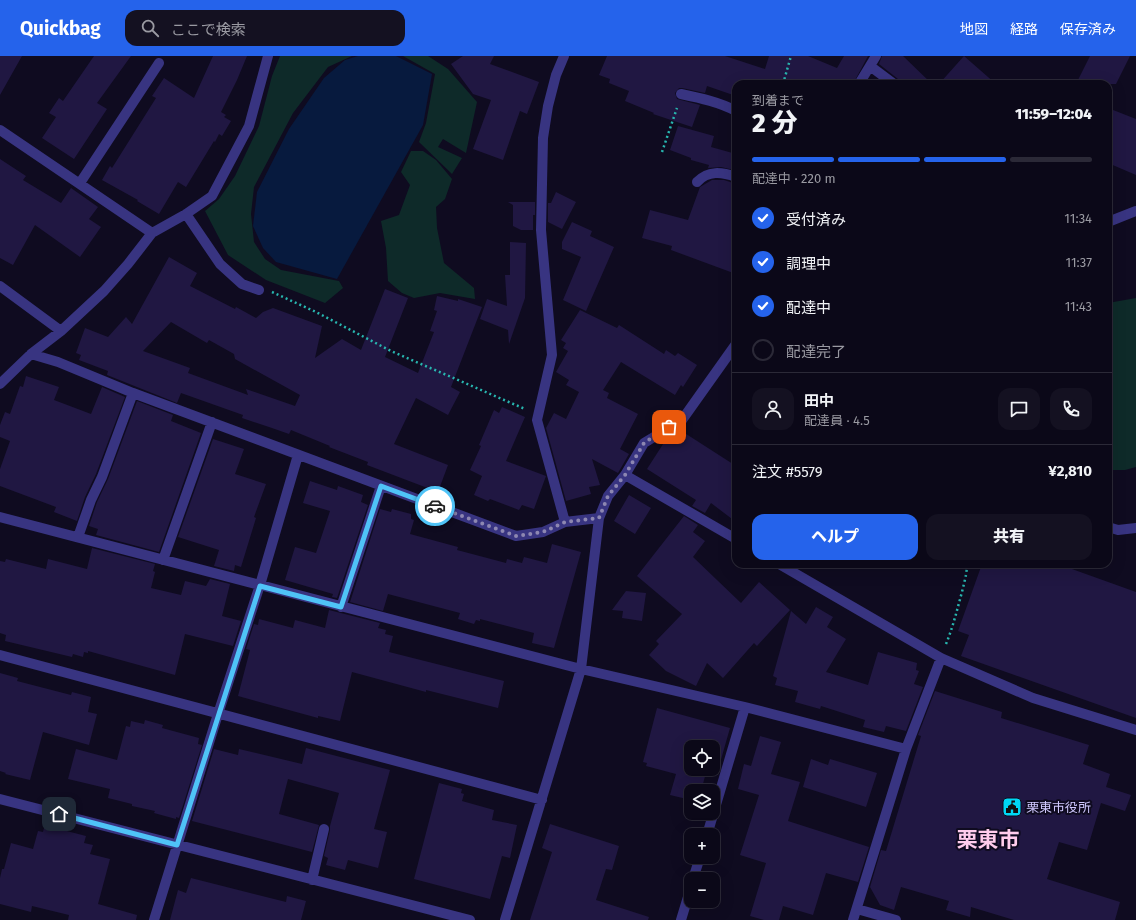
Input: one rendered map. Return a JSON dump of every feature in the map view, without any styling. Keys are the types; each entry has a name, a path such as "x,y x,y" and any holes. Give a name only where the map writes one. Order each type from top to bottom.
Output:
{"street":[{"path":"0,384 31,354 61,331 104,291 128,264 152,233 186,214 212,196 248,126 268,56"},
{"path":"564,56 556,75 548,106 543,138 541,230 552,355 537,420 565,522"},
{"path":"861,80 876,56"},
{"path":"80,184 159,63"},
{"path":"870,66 889,80"},
{"path":"681,94 712,101 732,109"},
{"path":"0,130 152,233"},
{"path":"697,182 714,172 726,173 732,175"},
{"path":"1112,220 1136,211"},
{"path":"186,214 220,264 242,284 258,290"},
{"path":"0,286 61,331"},
{"path":"505,920 581,668 599,518 608,496 625,475 644,443 682,420 732,350"},
{"path":"31,354 58,362 133,393 516,536 543,532 565,522 599,518"},
{"path":"78,537 133,393"},
{"path":"163,560 212,422"},
{"path":"154,920 218,714 260,586 298,455"},
{"path":"625,475 732,536"},
{"path":"341,607 381,486"},
{"path":"0,517 341,607 581,668 745,707 906,749"},
{"path":"1112,528 1118,530 1136,528"},
{"path":"786,568 941,658 1033,698 1136,730"},
{"path":"0,655 542,800"},
{"path":"853,920 906,749 941,658"},
{"path":"709,828 745,707"},
{"path":"0,799 470,920"},
{"path":"312,880 324,829"},
{"path":"681,920 685,908"},
{"path":"857,909 896,920"}],"path":[{"path":"784,80 791,56"},
{"path":"662,152 681,94"},
{"path":"258,290 267,289 316,312 391,351 538,415"},
{"path":"941,658 950,633 967,568"}],"green space":[{"path":"280,56 352,56 328,67 293,113 254,187 251,214 254,242 265,259 281,270 339,281 343,288 325,303 266,280 228,255 205,211 219,199 235,176 259,126 272,76"},
{"path":"403,56 428,56 448,69 477,102 466,153 443,139 438,147 462,158 452,174 419,142 426,123 435,74"},
{"path":"411,151 423,151 436,160 452,179 445,199 436,207 437,228 444,263 474,288 475,299 440,293 414,298 402,293 388,281 386,248 381,221 399,215 410,185 401,172"},
{"path":"1136,298 1136,467 1125,470 1112,470 1112,302"}],"water":[{"path":"358,56 396,56 432,74 423,125 337,279 276,262 263,248 253,226 257,192 289,129 324,78 345,60"}],"building":[{"path":"0,56 22,56 0,95"},
{"path":"94,56 131,56 97,103 107,109 74,159 42,138 56,117 49,113 59,98 63,101"},
{"path":"213,56 247,56 221,112 226,115 224,117 231,121 222,136 219,134 215,142 214,141 186,187 178,182 159,214 137,201 138,200 102,180 110,166 112,168 156,98 152,96 164,78 194,98"},
{"path":"463,56 494,56 490,64 539,82 527,114 520,111 503,160 473,149 491,100 473,94 451,64"},
{"path":"607,56 725,56 765,69 769,56 808,56 837,68 844,56 868,56 855,80 732,80 732,95 707,86 705,93 679,88 675,93 677,99 700,105 692,127 653,114 654,113 625,101 629,91 609,83 610,79 599,75"},
{"path":"882,56 903,56 928,80 898,80 879,64"},
{"path":"964,56 991,80 943,80"},
{"path":"1090,56 1130,56 1116,84 1112,84 1112,80 1078,80"},
{"path":"1112,110 1136,119 1136,175 1112,165"},
{"path":"678,126 714,136 711,147 732,153 732,170 721,167 708,168 709,165 691,160 691,158 670,150"},
{"path":"0,159 26,176 23,180 61,203 71,188 98,207 89,219 101,227 80,257 35,225 13,265 0,258"},
{"path":"712,180 724,180 732,183 732,273 671,250 672,246 642,238 650,210 688,220 700,187"},
{"path":"556,192 576,202 562,229 548,222 548,203 551,203"},
{"path":"508,202 535,202 533,230 521,230 513,226 513,205"},
{"path":"572,222 592,231 590,236 614,247 586,311 563,300 581,257 562,249 562,242"},
{"path":"510,242 526,243 525,298 509,344 508,330 480,319 487,299 507,306 505,275 510,275"},
{"path":"169,257 197,273 190,286 235,309 236,307 256,318 263,312 273,308 322,326 315,358 342,339 361,350 385,289 408,298 385,357 418,373 434,332 430,331 437,311 434,310 437,296 458,301 458,299 482,307 451,387 460,392 448,415 416,398 394,444 448,465 438,492 367,465 368,462 291,430 289,434 242,418 243,415 181,393 177,403 107,375 108,371 79,360 81,355 76,353 85,328 108,337 126,317 132,324","holes":["171,322 207,343 209,340 234,354 235,359 300,395 295,406 246,389 248,395 188,373 190,368 143,351"]},
{"path":"580,310 617,328 619,325 664,354 666,350 675,356 678,353 697,365 683,387 681,385 675,395 621,362 603,390 609,393 607,398 638,414 620,449 629,454 618,473 592,459 600,485 589,487 591,494 566,501 546,428 554,413 566,419 579,392 566,385 569,380 556,372 568,351 563,348 566,343 561,340"},
{"path":"26,376 59,387 54,400 91,414 102,387 125,397 96,474 85,497 77,521 54,512 56,507 0,486 0,469 10,441 0,437 0,425 5,412 10,414 20,386 23,387"},
{"path":"137,401 173,415 171,421 201,433 159,552 96,535 98,529 89,526"},
{"path":"502,407 525,417 506,461 546,476 534,509 522,505 519,510 490,499 488,501 474,495 482,476 470,470 481,446 479,445 494,410 499,413"},
{"path":"680,430 732,463 732,519 711,503 705,513 692,506 696,500 647,469 665,441 672,444"},
{"path":"213,439 244,449 235,474 266,484 254,517 256,518 241,567 235,565 234,571 214,566 219,550 178,537"},
{"path":"310,481 337,490 338,486 363,495 361,502 368,505 337,598 332,597 333,594 285,580 295,547 316,553 330,511 303,503"},
{"path":"629,495 651,508 635,534 614,521"},
{"path":"380,509 391,512 392,509 411,514 411,519 414,520 410,534 458,547 457,550 506,563 507,559 522,563 524,557 547,563 552,544 581,552 554,648 532,643 534,633 480,619 480,621 476,620 474,624 458,619 460,613 388,594 383,611 350,602"},
{"path":"684,516 698,525 693,532 705,541 693,557 741,603 759,582 790,610 757,646 754,643 723,678 707,663 696,686 666,671 649,655 659,644 656,641 682,614 637,576"},
{"path":"92,548 155,564 153,571 155,572 151,588 181,595 185,581 206,586 210,579 230,584 222,616 241,621 233,646 185,634 175,675 88,651 88,653 84,652 83,657 73,654 72,657 5,641 6,635 0,633 0,561 5,562 6,559 46,569 48,559 87,569"},
{"path":"981,568 1069,568 1136,592 1136,718 961,656 969,635 958,631"},
{"path":"626,591 646,593 642,621 622,618 623,611 612,610"},
{"path":"816,607 833,617 827,627 846,639 826,672 868,685 878,652 917,663 916,670 919,671 914,684 923,687 906,731 886,726 884,732 863,727 865,720 821,706 820,709 795,702 798,691 775,685 777,678 773,676 791,611 806,624"},
{"path":"329,610 380,623 378,628 386,630 385,634 393,636 389,652 504,681 498,708 426,690 426,692 352,672 340,721 318,716 318,718 238,696 250,650 246,649 254,624 258,625 259,619 293,628 295,620 325,628"},
{"path":"0,673 18,678 17,681 71,695 72,692 91,697 88,712 97,714 89,745 43,732 30,780 5,774 6,773 0,771"},
{"name":"栗東市役所","path":"935,691 1002,712 1001,718 1089,745 1083,764 1110,774 1106,787 1131,795 1125,811 1101,803 1087,850 1059,842 1047,879 1120,902 1115,920 1014,920 971,907 970,917 946,910 949,901 901,887 894,910 880,905 870,887 881,850 886,851 921,736 918,735"},
{"path":"657,708 730,728 720,763 720,740 684,740 684,776 705,776 703,784 684,784 684,798 670,795 676,774 646,766 647,763 643,762"},
{"path":"145,720 163,725 162,728 199,738 198,744 202,745 179,818 176,817 176,819 154,813 155,811 132,806 132,804 108,798 110,789 68,779 76,749 117,760 126,726 130,727 131,721 144,724"},
{"path":"760,736 781,742 771,774 800,782 788,821 869,847 858,882 826,873 813,915 783,906 779,920 764,920 750,916 766,863 740,855 759,795 738,789 744,764 751,766"},
{"path":"306,748 390,770 374,829 387,832 378,868 348,860 345,870 326,865 328,858 324,856 339,793 288,779 279,814 319,825 312,852 192,821 214,749 238,755 239,749 302,764"},
{"path":"811,759 828,765 830,759 877,773 866,807 803,787"},
{"path":"439,783 462,789 461,793 464,794 462,801 494,810 492,820 517,825 510,858 502,856 490,899 414,879"},
{"path":"45,824 86,836 84,843 93,845 90,854 110,859 98,904 137,915 136,920 68,920 69,915 32,906 31,912 0,904 0,878 11,843 33,849 38,831 43,832"},
{"path":"550,824 619,846 612,870 606,869 596,900 649,917 648,920 530,920 552,852 542,848"},
{"path":"191,878 286,902 287,896 306,901 301,920 170,920 178,890 186,893"}],"way so far":[{"path":"435,506 516,536 543,532 565,522 599,518 608,496 625,475 644,443 669,427"}],"place":[{"name":"栗東市役所","path":"1012,807"}],"district":[{"name":"栗東市","path":"988,840"}],"route":[{"path":"59,814 177,845 260,586 341,607 381,486 435,506"}]}
